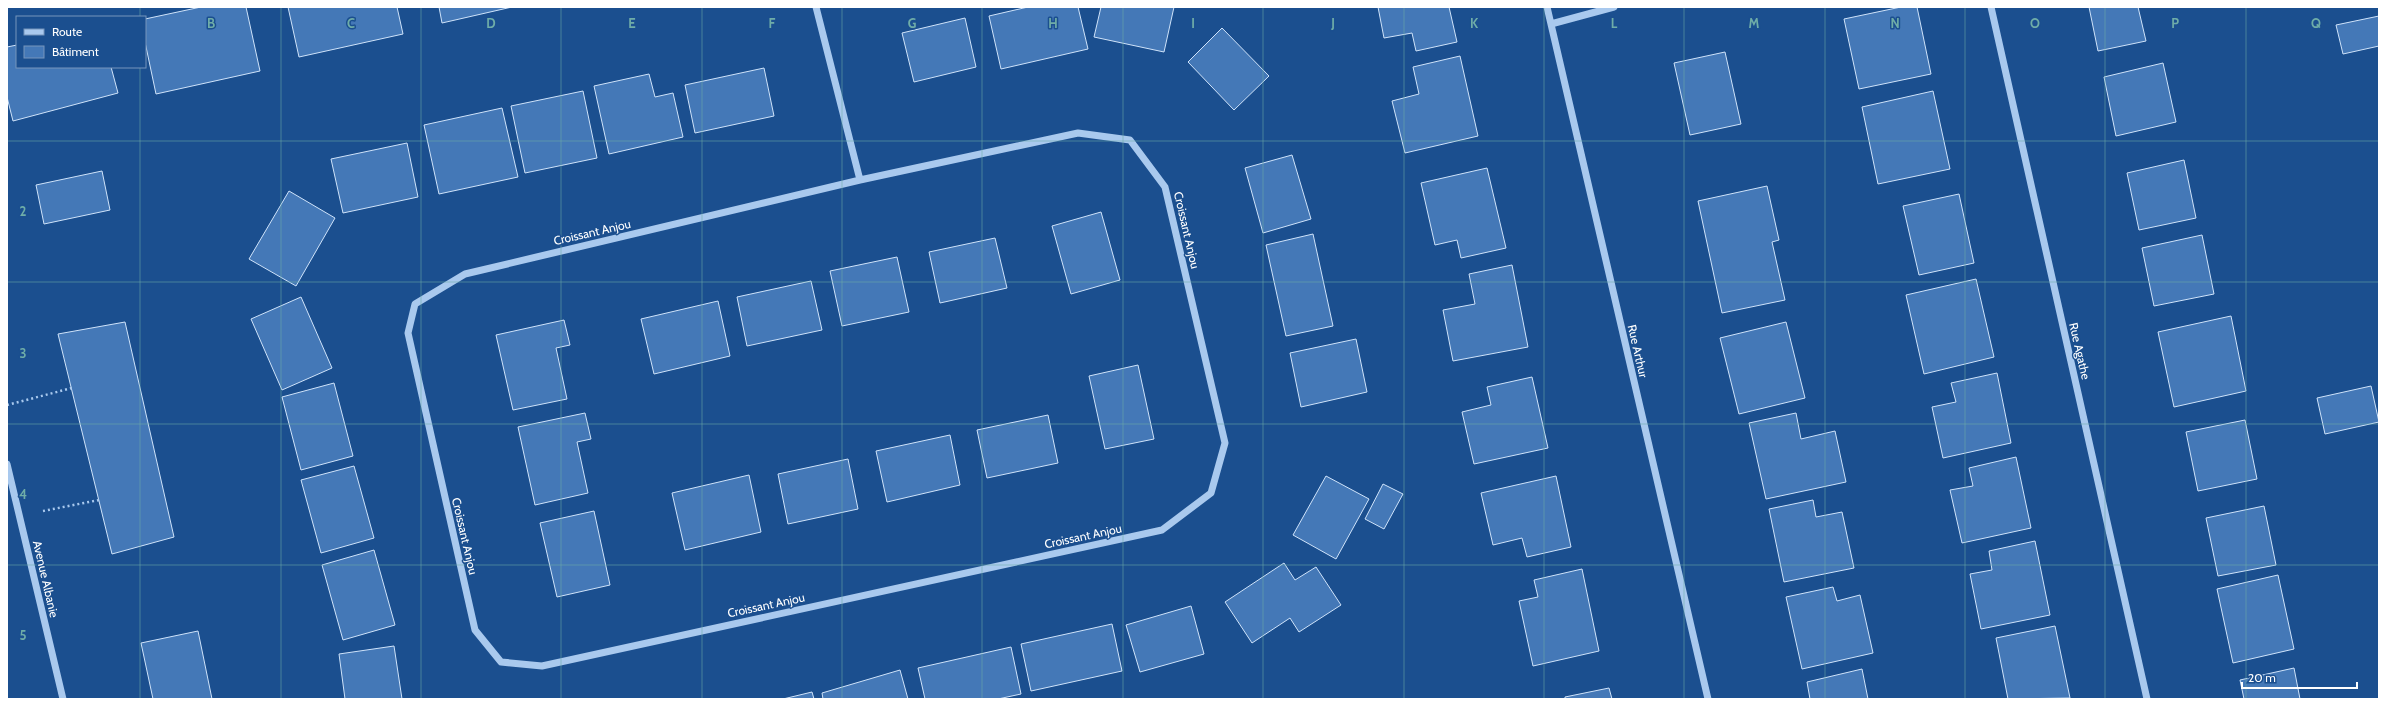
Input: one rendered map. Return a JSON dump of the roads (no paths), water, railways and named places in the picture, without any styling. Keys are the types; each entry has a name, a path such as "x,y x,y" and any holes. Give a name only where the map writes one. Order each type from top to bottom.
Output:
{"street":[{"path":"816,7 860,180"},
{"name":"Rue Arthur","path":"1547,7 1708,699"},
{"path":"1550,24 1614,7"},
{"name":"Rue Agathe","path":"1991,7 2147,699"},
{"name":"Croissant Anjou","path":"1078,133 1130,140 1165,187 1225,444 1211,493 1162,530 542,666 501,662 475,630 408,333 415,304 465,274 860,180 1078,133"},
{"name":"Avenue Albanie","path":"7,464 63,699"}]}
